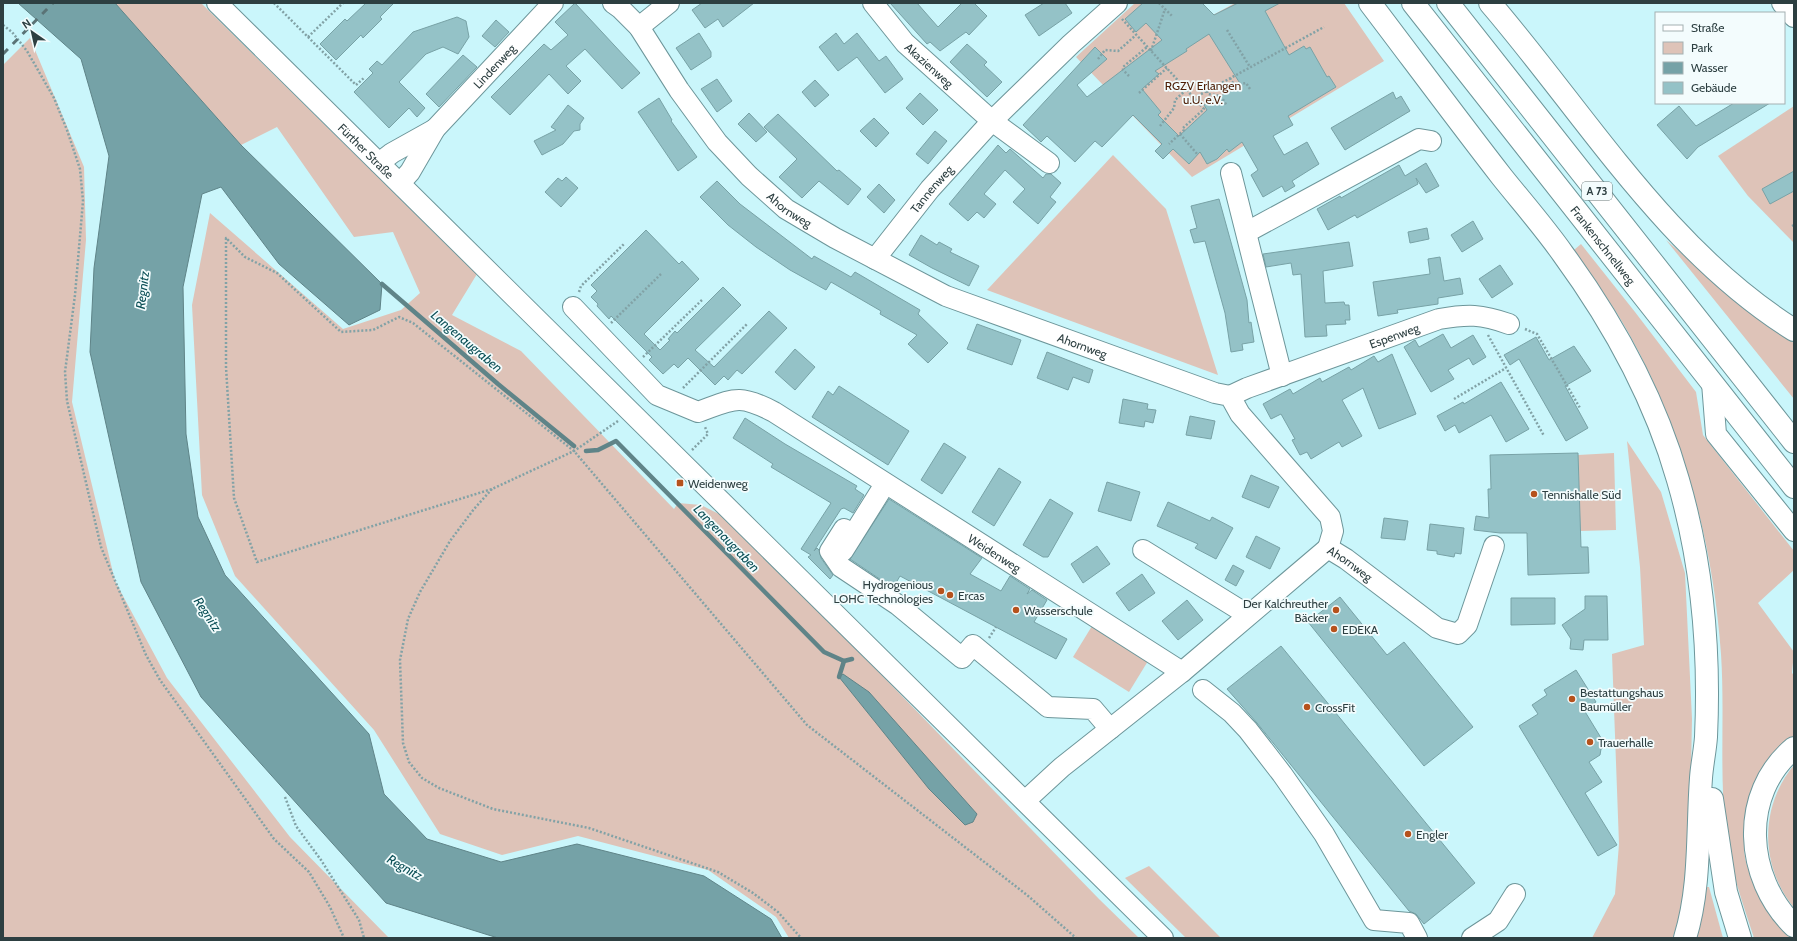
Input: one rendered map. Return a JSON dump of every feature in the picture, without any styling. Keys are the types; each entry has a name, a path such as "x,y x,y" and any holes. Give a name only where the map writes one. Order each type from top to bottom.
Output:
{"highway":[{"path":"1370,3 1498,172 1562,252 1596,303 1622,346 1642,386 1661,432 1678,478 1698,571 1703,617 1706,681 1706,738 1720,860 1726,892 1740,938"},
{"name":"Frankenschnellweg","path":"1413,3 1794,486"},
{"name":"A 73","path":"1448,3 1794,442"},
{"path":"1490,3 1658,212 1716,272 1777,319 1794,330"},
{"path":"1730,359 1770,389 1794,419"},
{"path":"1685,938 1694,896 1698,866 1701,779 1706,738"},
{"path":"1794,748 1780,761 1764,788 1759,803 1754,834 1755,850 1762,880 1776,906 1794,926"}],"street":[{"name":"Fürther Straße","path":"216,3 632,412 1163,938"},
{"name":"Lindenweg","path":"400,183 410,172 435,129 553,3"},
{"name":"Ahornweg","path":"613,3 639,27 679,90 713,136 749,176 786,208 835,238 946,296 1215,393 1230,396 1240,414 1330,517 1333,531 1328,548 1346,559 1437,628 1458,634 1467,625 1494,546"},
{"path":"639,27 669,3"},
{"name":"Akazienweg","path":"873,3 905,43 992,121"},
{"path":"1782,3 1794,17"},
{"name":"Tannenweg","path":"874,259 930,189 992,121 1071,44 1115,6"},
{"path":"992,121 1049,163"},
{"name":"Lindenweg","path":"379,163 392,153 435,129"},
{"path":"1247,232 1419,139 1431,142"},
{"path":"1231,173 1282,376"},
{"path":"573,306 657,395 689,408"},
{"name":"Espenweg","path":"1230,396 1439,319 1462,315 1487,316 1509,324"},
{"path":"1712,383 1716,434 1794,531"},
{"name":"Weidenweg","path":"689,408 734,399 754,401 774,412 1182,672"},
{"path":"837,562 885,484"},
{"path":"844,529 830,551 841,568 898,605 962,658 973,645 1048,707 1093,709 1110,729"},
{"path":"1025,801 1062,767 1182,672 1328,548"},
{"path":"1143,550 1248,615"},
{"path":"1202,690 1232,713 1248,730 1282,774 1324,834 1374,920 1409,923 1417,938"},
{"path":"1472,938 1498,921 1515,894"}],"path":[{"path":"274,3 356,85 365,77"},
{"path":"308,38 343,3"},
{"path":"1159,3 1172,16"},
{"path":"1115,6 1136,35 1204,109 1183,128 1184,130 1169,144"},
{"path":"1151,51 1165,9"},
{"path":"3,25 12,32 27,51 54,98 67,130 80,169 83,201 75,295 65,372 66,394 101,547 146,655 160,680 274,839 309,872 330,907 344,938"},
{"path":"1194,98 1324,27"},
{"path":"1227,30 1250,67"},
{"path":"1098,59 1105,50 1118,52 1136,35"},
{"path":"1129,76 1123,70 1123,67 1148,47"},
{"path":"1139,93 1167,68"},
{"path":"1230,78 1232,82 1239,84 1246,83 1250,89"},
{"path":"1160,126 1174,108 1175,100 1186,90"},
{"path":"1207,91 1208,94 1221,96 1227,106"},
{"path":"1180,134 1192,146 1198,155"},
{"path":"632,412 574,451 492,489 257,562 234,498 226,367 226,238 245,257 277,273 341,332 373,330 399,317 413,323 574,451 806,726 1027,895 1076,938"},
{"path":"573,306 581,286 625,243"},
{"path":"599,334 662,273"},
{"path":"632,368 703,299"},
{"path":"1477,316 1544,436"},
{"path":"692,450 708,434 689,408 682,389 748,324"},
{"path":"1509,324 1537,334 1580,408"},
{"path":"1454,399 1506,368"},
{"path":"492,489 474,509 450,541 420,592 408,619 400,660 403,736 409,762 422,778 440,788 493,809 589,828 718,872 753,893 778,912 801,938"},
{"path":"285,797 296,826 321,860 359,920 364,938"}],"green space":[{"path":"115,3 201,3 477,274 452,315 521,351 674,509 678,503 701,505 719,514 837,629 1099,899 1139,938 789,938 776,917 708,870 578,836 502,855 440,834 374,730 235,576 202,495 192,305 210,213 343,329 401,310 420,293 393,232 354,237 277,127 241,145"},
{"name":"RGZV Erlangen u.U. e.V.","path":"1135,3 1167,3 1191,27 1235,3 1344,3 1384,61 1192,177 1076,57"},
{"path":"30,38 84,167 86,240 72,402 115,581 167,678 290,837 389,938 3,938 3,65"},
{"path":"1794,106 1794,243 1748,196 1718,156"},
{"path":"1113,155 1166,209 1218,375 987,290"},
{"path":"1666,240 1754,316 1794,343 1794,399"},
{"path":"1581,244 1696,392 1703,435 1794,551 1794,570 1758,603 1794,652 1792,673 1794,675 1794,736 1783,747 1775,759 1763,795 1749,829 1745,843 1745,854 1748,867 1760,894 1794,938 1754,938 1741,899 1726,833 1722,766 1721,654 1711,570 1703,529 1692,488 1665,408 1622,321 1574,250"},
{"path":"1627,441 1661,492 1685,573 1692,719 1690,821 1687,886 1673,938 1592,938 1615,894 1619,844 1612,654 1644,645 1640,567"},
{"path":"1614,453 1616,530 1580,531 1578,455"},
{"path":"1092,626 1148,661 1129,692 1073,657"},
{"path":"1794,765 1794,908 1783,892 1775,874 1770,855 1768,836 1774,799 1783,781"},
{"path":"1149,866 1221,938 1186,938 1125,878"},
{"path":"1707,887 1709,887 1723,938 1695,938"}],"water":[{"name":"Regnitz","path":"18,3 115,3 241,145 382,284 380,310 349,325 279,264 221,187 202,194 183,287 186,434 198,517 225,575 369,734 384,794 427,839 501,862 577,844 704,876 771,919 782,938 498,938 386,903 201,697 141,582 90,352 94,268 109,156 81,59"},
{"path":"843,674 869,692 977,814 973,822 965,825 929,789 839,677"}],"building":[{"path":"366,3 394,3 380,17 382,19 363,38 361,35 336,60 320,44 345,19 347,21"},
{"path":"575,3 640,73 622,89 585,49 566,66 581,81 568,94 549,74 510,115 491,97 544,44 551,50 568,35 555,22"},
{"path":"702,3 754,3 723,27 718,19 705,28 692,10"},
{"path":"890,3 917,3 938,27 962,3 974,3 987,16 969,35 966,32 940,51 930,42 927,44"},
{"path":"1044,3 1065,3 1072,13 1039,36 1025,15"},
{"path":"1143,3 1202,3 1214,15 1238,3 1280,3 1265,11 1289,55 1304,46 1306,49 1310,47 1327,77 1329,76 1336,87 1288,116 1293,125 1273,136 1284,155 1307,142 1319,164 1292,181 1295,186 1285,192 1282,186 1263,197 1251,175 1258,170 1242,142 1229,152 1227,149 1217,159 1207,164 1200,152 1189,164 1173,149 1163,159 1155,151 1162,144 1133,115 1102,147 1095,141 1075,162 1047,136 1041,142 1023,125 1095,47 1107,59 1077,85 1087,97 1162,40 1146,23 1136,32 1125,19","holes":["1209,34 1241,85 1204,105 1207,110 1179,136 1158,115 1161,112 1142,89 1159,74 1155,71 1187,51 1186,49"]},
{"path":"457,17 466,21 469,37 458,54 443,47 426,54 399,82 425,108 417,117 409,108 389,128 354,92 373,73 369,69 377,61 382,65 413,32"},
{"path":"496,20 509,32 495,47 482,36"},
{"path":"699,33 711,52 711,57 691,70 676,48"},
{"path":"836,33 844,44 857,33 879,61 886,56 903,79 885,93 857,57 838,71 819,47"},
{"path":"967,44 987,62 984,65 1002,82 987,97 950,62"},
{"path":"463,55 477,67 439,107 426,94"},
{"path":"717,79 732,101 717,112 701,89"},
{"path":"815,80 829,95 815,107 802,92"},
{"path":"1393,92 1396,99 1401,96 1410,111 1345,150 1331,128"},
{"path":"920,93 938,110 923,125 906,108"},
{"path":"659,98 672,120 671,121 697,157 678,171 638,112"},
{"path":"1732,104 1768,104 1698,147 1687,159 1657,125 1679,106 1696,126"},
{"path":"568,105 584,118 580,124 580,130 574,131 563,144 542,155 534,141 556,130 551,127"},
{"path":"749,113 767,132 756,142 738,124"},
{"path":"778,114 837,171 839,170 861,189 848,205 819,181 802,198 779,177 797,159 764,127"},
{"path":"874,118 889,133 876,147 860,131"},
{"path":"935,131 947,141 928,164 916,154"},
{"path":"998,145 1006,153 1010,149 1043,178 1046,174 1051,174 1061,183 1050,197 1056,202 1038,224 1013,202 1025,189 1005,170 984,194 996,204 984,218 977,212 968,221 949,204"},
{"path":"1426,163 1439,186 1426,193 1416,178 1418,184 1357,218 1355,215 1328,230 1317,209 1340,196 1341,198 1399,165 1405,176"},
{"path":"1794,171 1794,191 1770,204 1762,189"},
{"path":"566,177 578,188 561,207 545,192 558,178 562,181"},
{"path":"717,181 740,204 812,259 814,256 851,277 855,272 920,310 918,314 948,343 928,363 908,344 917,335 880,314 881,311 831,282 826,290 790,270 756,247 728,225 700,197"},
{"path":"879,184 895,200 884,213 867,197"},
{"path":"1219,199 1247,300 1249,323 1251,322 1254,342 1242,344 1243,350 1231,352 1225,313 1205,241 1194,243 1190,230 1197,228 1191,206"},
{"path":"1473,221 1483,239 1462,252 1451,235"},
{"path":"1427,228 1429,239 1410,243 1408,232"},
{"path":"646,230 679,264 682,261 699,279 644,334 660,350 670,340 668,339 675,331 677,333 723,287 741,305 695,350 714,367 769,311 787,328 742,374 737,370 728,380 724,376 715,385 688,358 678,368 674,364 663,374 649,360 652,357 611,316 609,319 591,297 597,291 591,285"},
{"path":"921,235 937,245 939,242 952,249 950,252 979,266 969,286 909,255"},
{"path":"1349,242 1353,266 1323,271 1325,303 1344,302 1345,305 1349,305 1350,320 1345,320 1346,324 1326,325 1327,336 1305,337 1301,274 1293,275 1291,263 1266,267 1263,254"},
{"path":"1440,257 1444,281 1460,278 1463,294 1438,298 1438,304 1397,310 1398,313 1378,316 1373,282 1430,274 1428,259"},
{"path":"1500,265 1513,284 1492,298 1479,279"},
{"path":"977,324 1021,340 1012,365 967,349"},
{"path":"1443,334 1451,348 1473,335 1486,357 1473,365 1469,358 1448,370 1454,379 1431,392 1404,347 1415,340 1419,347"},
{"path":"1536,337 1549,360 1574,346 1591,371 1565,386 1588,428 1566,441 1519,359 1510,365 1504,355"},
{"path":"795,349 815,367 795,390 775,372"},
{"path":"1047,352 1093,370 1089,383 1073,377 1068,390 1037,378"},
{"path":"1392,354 1416,414 1379,429 1363,388 1342,400 1362,436 1342,447 1339,442 1311,459 1307,452 1300,455 1292,440 1295,439 1281,414 1271,419 1263,404 1290,389 1293,394 1320,378 1322,382 1349,367 1351,370 1374,356 1378,362"},
{"path":"1501,382 1529,429 1506,442 1491,415 1459,433 1455,425 1445,431 1437,416 1463,402 1464,404"},
{"path":"839,386 909,431 888,465 812,417 828,391 833,395"},
{"path":"1123,399 1148,404 1147,409 1156,410 1153,423 1145,421 1144,427 1119,423"},
{"path":"1190,416 1215,421 1211,439 1186,435"},
{"path":"745,418 785,444 857,486 855,489 864,495 853,513 844,508 841,509 814,551 817,548 819,550 821,558 833,575 830,579 808,557 811,555 801,549 831,503 771,467 773,464 733,438"},
{"path":"944,443 966,457 942,494 921,480"},
{"name":"Tennishalle Süd","path":"1578,453 1581,547 1588,547 1589,573 1528,575 1527,533 1500,533 1474,530 1476,516 1489,518 1488,489 1491,489 1490,455"},
{"path":"999,468 1021,482 994,526 972,512"},
{"path":"1251,475 1279,487 1269,508 1242,497"},
{"path":"1107,482 1140,492 1131,521 1098,511"},
{"path":"889,499 982,558 970,574 1001,591 1010,576 1030,589 1027,594 1032,590 1047,600 1034,622 1067,639 1056,659 900,576 893,588 850,559"},
{"path":"1050,499 1073,513 1048,557 1043,557 1023,545"},
{"path":"1168,502 1210,521 1212,517 1233,528 1216,559 1195,548 1198,544 1157,526"},
{"path":"1384,518 1408,521 1405,540 1381,538"},
{"path":"1430,524 1464,528 1461,554 1455,553 1454,557 1437,554 1437,551 1427,550"},
{"path":"1256,536 1280,548 1270,569 1246,557"},
{"path":"1097,546 1110,564 1083,583 1071,564"},
{"path":"1233,565 1244,571 1236,586 1225,580"},
{"path":"1142,574 1155,593 1129,611 1116,593"},
{"path":"1585,596 1607,596 1608,640 1584,640 1583,650 1570,649 1571,639 1562,625 1585,609"},
{"path":"1340,597 1387,655 1404,642 1473,727 1424,766 1308,622"},
{"path":"1511,598 1555,598 1555,624 1511,625"},
{"path":"1187,600 1203,620 1178,640 1162,621"},
{"path":"1281,646 1475,883 1424,924 1416,914 1409,911 1257,723 1227,689"},
{"path":"1576,670 1596,702 1584,710 1606,746 1601,749 1600,755 1589,762 1602,782 1585,793 1617,845 1598,856 1519,726 1538,714 1532,705 1547,695 1544,690"}],"waterway":[{"name":"Langenaugraben","path":"382,284 498,384 574,446"},
{"name":"Langenaugraben","path":"586,451 598,450 616,441 824,652 844,661 852,659"},
{"path":"839,677 844,661"}],"railway":[{"path":"3,54 53,3"}],"place":[{"name":"Weidenweg","path":"680,483"},
{"name":"Tennishalle Süd","path":"1534,494"},
{"name":"Hydrogenious LOHC Technologies","path":"941,591"},
{"name":"Ercas","path":"950,595"},
{"name":"Wasserschule","path":"1016,610"},
{"name":"Der Kalchreuther Bäcker","path":"1336,610"},
{"name":"EDEKA","path":"1334,629"},
{"name":"Bestattungshaus Baumüller","path":"1572,699"},
{"name":"CrossFit","path":"1307,707"},
{"name":"Trauerhalle","path":"1590,742"},
{"name":"Engler","path":"1408,834"}]}
